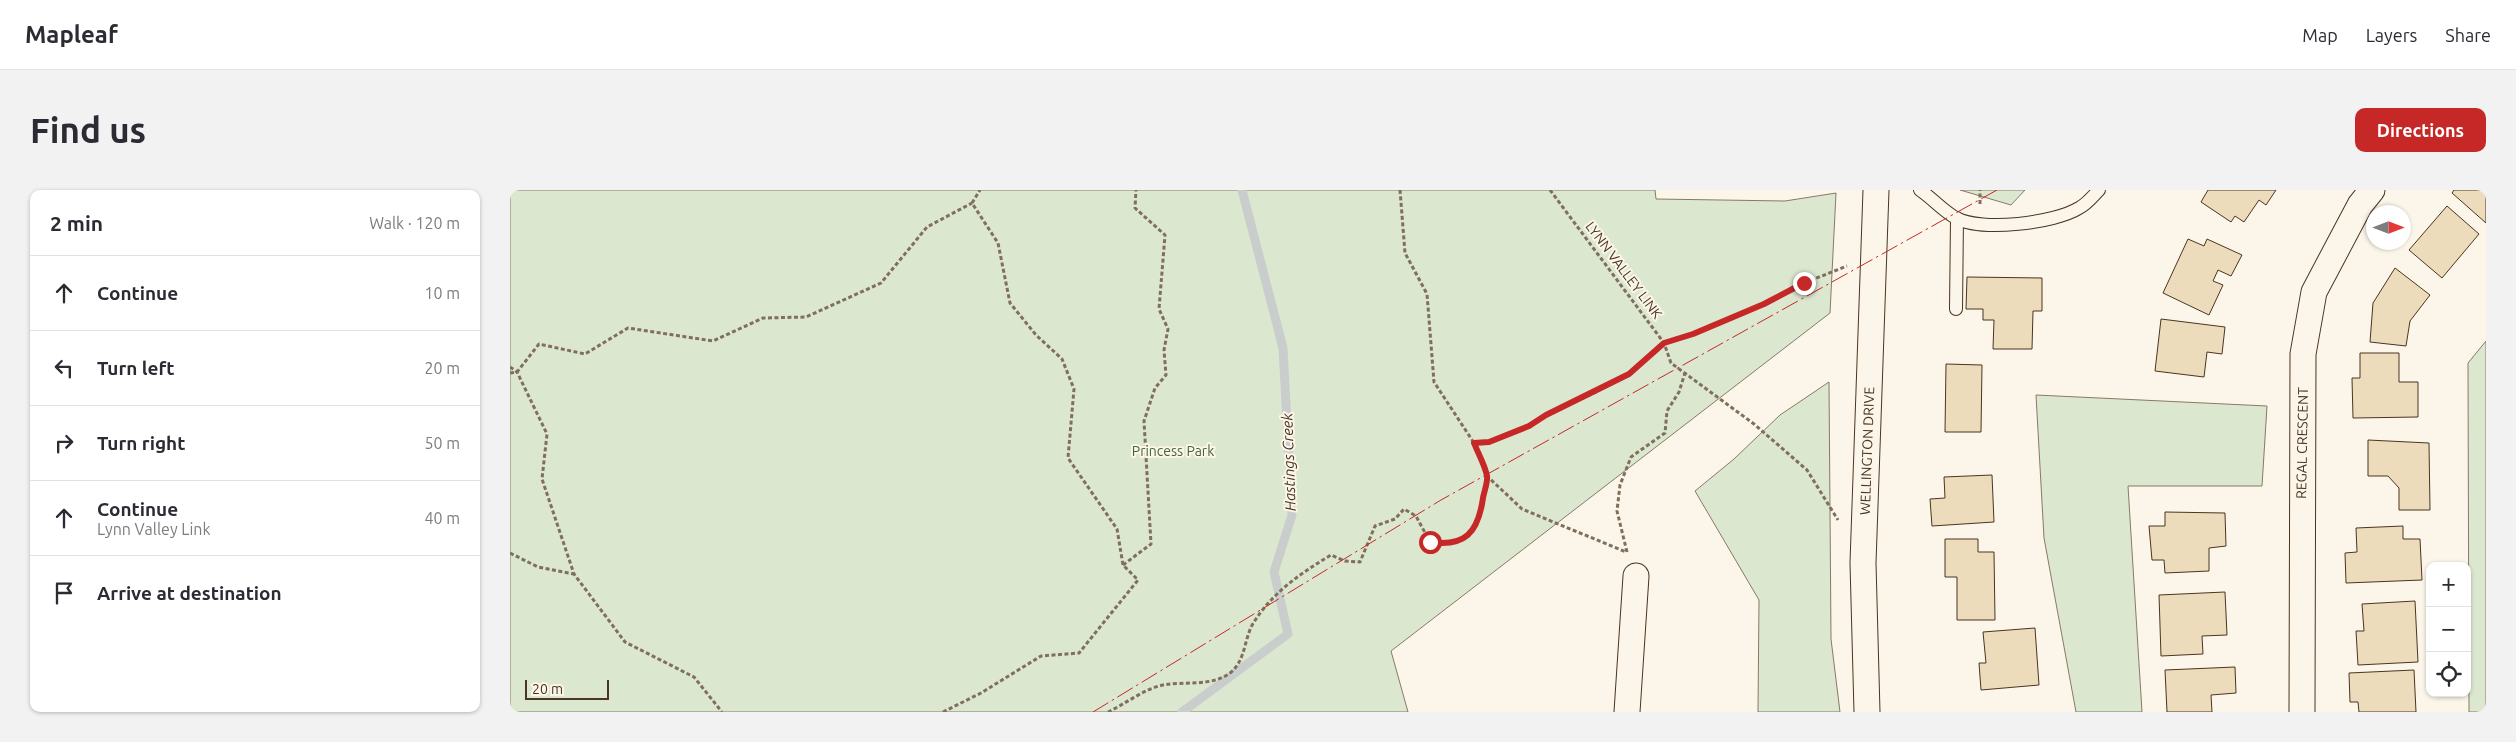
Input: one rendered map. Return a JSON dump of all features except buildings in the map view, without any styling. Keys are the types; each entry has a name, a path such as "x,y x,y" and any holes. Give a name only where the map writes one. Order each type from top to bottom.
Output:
{"street":[{"name":"WELLINGTON DRIVE","path":"1867,712 1863,563 1876,242 1876,190"},
{"name":"REGAL CRESCENT","path":"2302,712 2303,354 2314,292 2360,206 2372,190"},
{"path":"1626,712 1636,576"}],"lane":[{"path":"1920,190 1957,218 1988,223 2027,224 2057,218 2080,208 2099,190"},
{"path":"1956,309 1957,218"}],"path":[{"path":"510,373 517,372 539,344 585,354 628,328 713,341 763,318 806,317 881,283 927,227 972,203 980,190"},
{"path":"1123,565 1152,544 1144,421 1155,388 1166,375 1164,350 1168,328 1159,309 1165,235 1135,208 1136,190"},
{"path":"1400,190 1405,253 1428,294 1434,382 1474,443 1487,476 1522,510 1627,552"},
{"name":"LYNN VALLEY LINK","path":"1550,190 1664,343 1671,363 1754,424 1807,470 1863,563"},
{"path":"943,712 981,693 1041,656 1079,653 1138,580 1123,565 1117,529 1068,458 1074,388 1062,359 1036,335 1010,303 998,243 972,203"},
{"path":"1474,443 1489,442 1592,394 1629,374 1664,343 1693,334 1783,295 1804,283 1842,269 1860,259 1876,242"},
{"path":"510,367 517,372 546,434 542,480 574,574 625,642 694,677 722,712"},
{"path":"1636,576 1627,552 1617,511 1620,485 1631,457 1664,433 1667,411 1679,392 1685,373"},
{"path":"1108,712 1162,685 1211,681 1230,673 1240,662 1251,627 1272,597 1308,569 1331,555 1345,561 1360,562 1375,526 1395,519 1404,509 1416,516 1430,542 1447,544 1458,541 1470,534 1477,525 1487,476"},
{"path":"510,553 538,567 574,574"}],"green space":[{"name":"Princess Park","path":"510,190 1655,190 1656,199 1785,201 1836,193 1830,313 1391,651 1408,712 510,712"},
{"path":"1960,190 2025,190 2011,205"},
{"path":"2486,341 2486,712 2469,712 2469,697 2471,697 2471,562 2469,562 2468,363"},
{"path":"1829,382 1831,639 1840,712 1758,712 1759,600 1695,491 1734,459 1780,415"},
{"path":"2036,395 2267,406 2262,486 2128,486 2142,712 2076,712 2044,538"}],"waterway":[{"name":"Hastings Creek","path":"1182,712 1288,634 1274,572 1292,515 1283,348 1242,190"}],"power":[{"path":"1093,712 1441,500 1997,190"}],"route":[{"path":"1430,542 1447,544 1458,541 1470,534 1477,525 1482,509 1487,476 1474,443 1489,442 1529,426 1546,415 1592,394 1629,374 1646,361 1664,343 1693,334 1722,320 1764,304 1804,283"}]}
